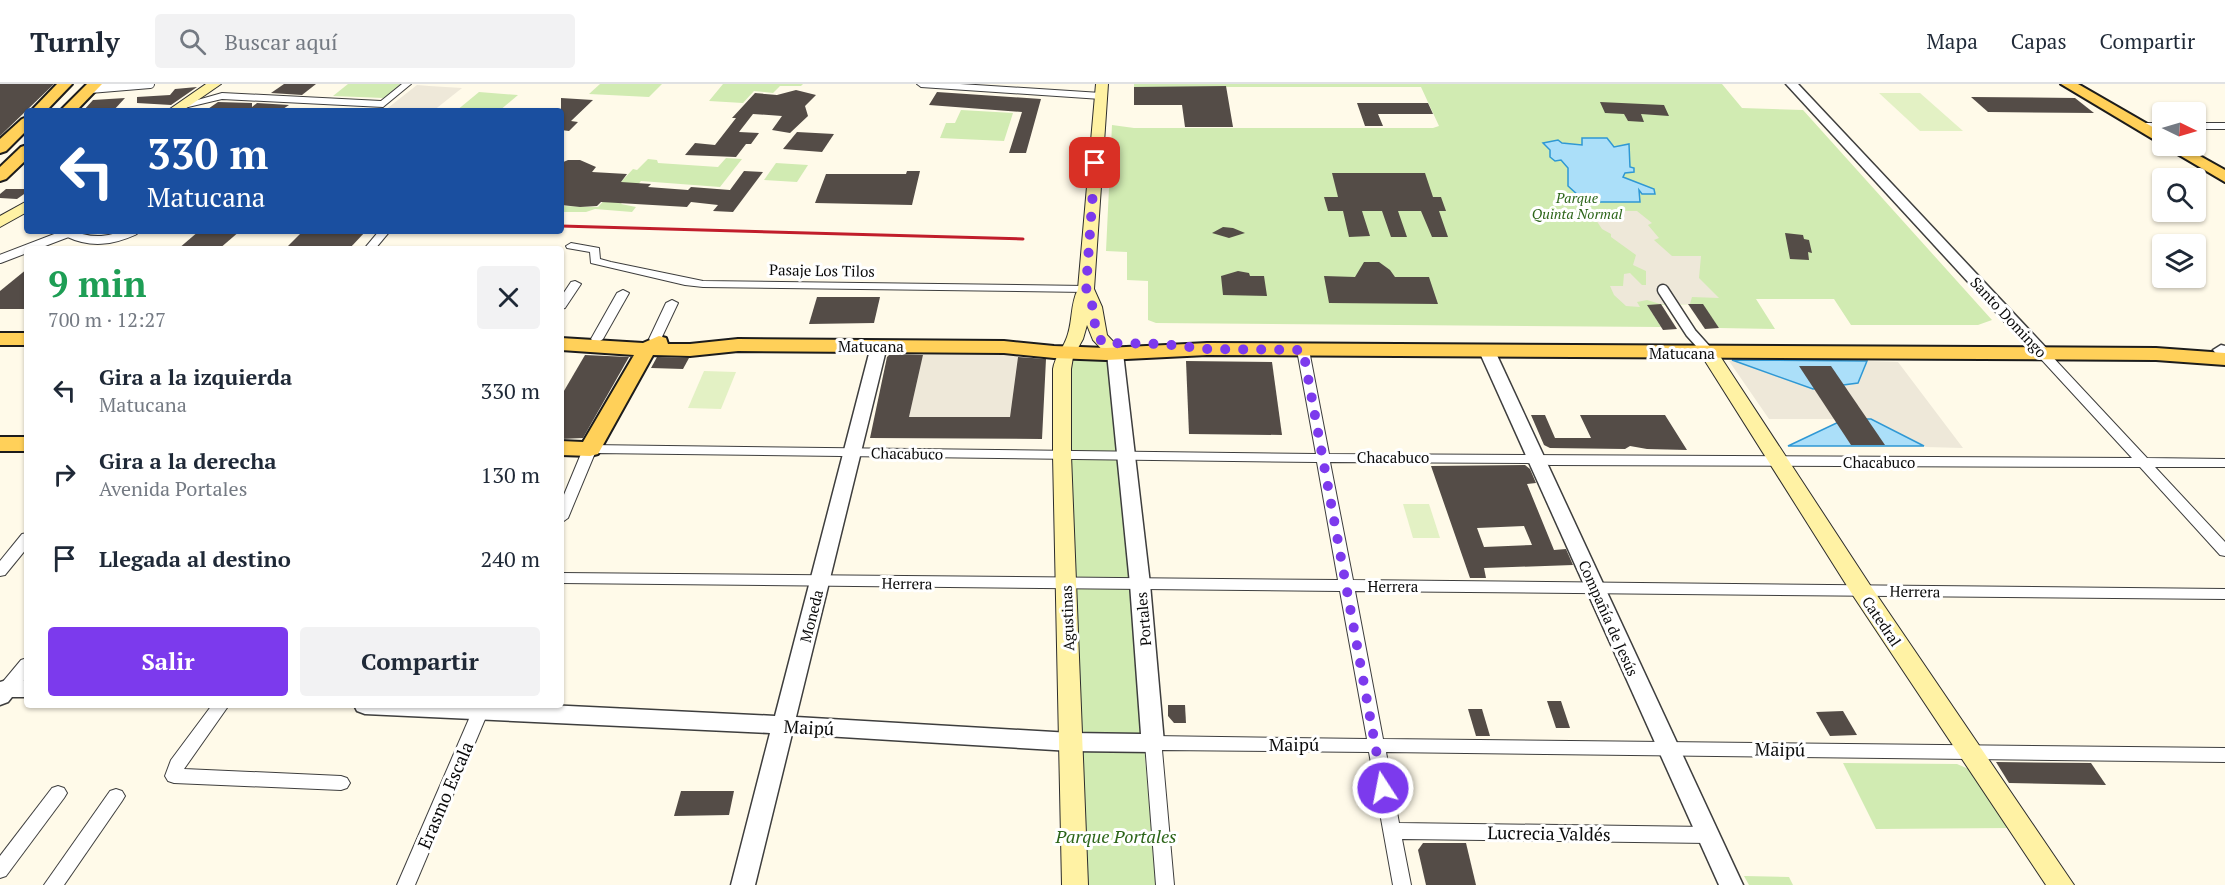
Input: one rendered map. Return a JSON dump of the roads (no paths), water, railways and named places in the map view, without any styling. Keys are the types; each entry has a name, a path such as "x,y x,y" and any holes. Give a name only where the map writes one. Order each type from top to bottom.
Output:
{"main road":[{"path":"41,108 65,84"},
{"path":"2068,84 2152,134"},
{"path":"70,108 92,86"},
{"path":"178,108 216,88"},
{"path":"1101,90 1086,288 1093,302 1096,334 1109,348"},
{"path":"0,148 7,135 24,124"},
{"path":"0,176 24,153"},
{"path":"2189,156 2225,177"},
{"path":"0,223 24,207"},
{"name":"Agustinas","path":"1075,885 1062,455 1062,363 1076,335 1078,304 1086,288"},
{"path":"0,339 24,339"},
{"name":"Matucana","path":"564,344 597,339 657,342 701,349 738,345 1004,347 1038,352 1069,347 2043,355 2224,353"},
{"path":"591,449 657,342"},
{"name":"Matucana","path":"564,344 598,348 657,342"},
{"name":"Catedral","path":"1708,353 1862,591 2061,885"},
{"path":"0,444 24,444"},
{"name":"Chacabuco","path":"564,448 591,449"}],"street":[{"path":"92,86 150,84"},
{"path":"216,88 383,104 407,84"},
{"path":"921,84 1101,90"},
{"name":"Santo Domingo","path":"1792,84 2225,550"},
{"path":"2139,126 2152,126"},
{"path":"2206,126 2225,126"},
{"path":"34,246 65,234"},
{"path":"70,234 77,238 98,241 127,234"},
{"path":"372,246 382,234"},
{"name":"Pasaje Los Tilos","path":"571,246 595,250 595,261 608,265 694,283 1086,288"},
{"path":"0,259 24,250"},
{"path":"564,301 575,284"},
{"path":"1663,290 1691,333 1708,353"},
{"path":"597,339 623,294"},
{"path":"657,342 672,303"},
{"name":"Moneda","path":"743,885 879,346"},
{"name":"Portales","path":"1109,348 1128,456 1165,885"},
{"path":"1303,350 1390,831 1402,885"},
{"name":"Compañía de Jesús","path":"1487,351 1731,885"},
{"path":"564,511 591,449"},
{"name":"Chacabuco","path":"591,449 1538,460 2225,463"},
{"path":"0,571 24,542"},
{"name":"Herrera","path":"564,578 2225,594"},
{"path":"11,691 24,669"},
{"path":"219,708 177,765 174,776 341,783"},
{"name":"Maipú","path":"482,708 1071,742 2225,755"},
{"name":"Erasmo Escala","path":"406,885 482,708"},
{"path":"0,870 58,793"},
{"path":"53,885 116,796"},
{"name":"Lucrecia Valdés","path":"1390,831 1708,835"}],"water":[{"path":"1582,138 1607,138 1614,147 1629,144 1630,167 1634,168 1634,172 1625,173 1623,177 1654,189 1655,194 1642,194 1639,190 1640,202 1581,202 1580,197 1568,186 1568,168 1561,160 1555,161 1550,157 1550,150 1543,143 1558,140 1562,143 1582,145"},
{"path":"1732,360 1867,361 1858,383 1813,389"},
{"path":"1845,419 1871,419 1924,446 1788,446"}],"railway":[{"path":"564,226 1023,239"}],"park label":[{"name":"Parque Quinta Normal","path":"1577,206"},
{"name":"Parque Portales","path":"1116,836"}]}
